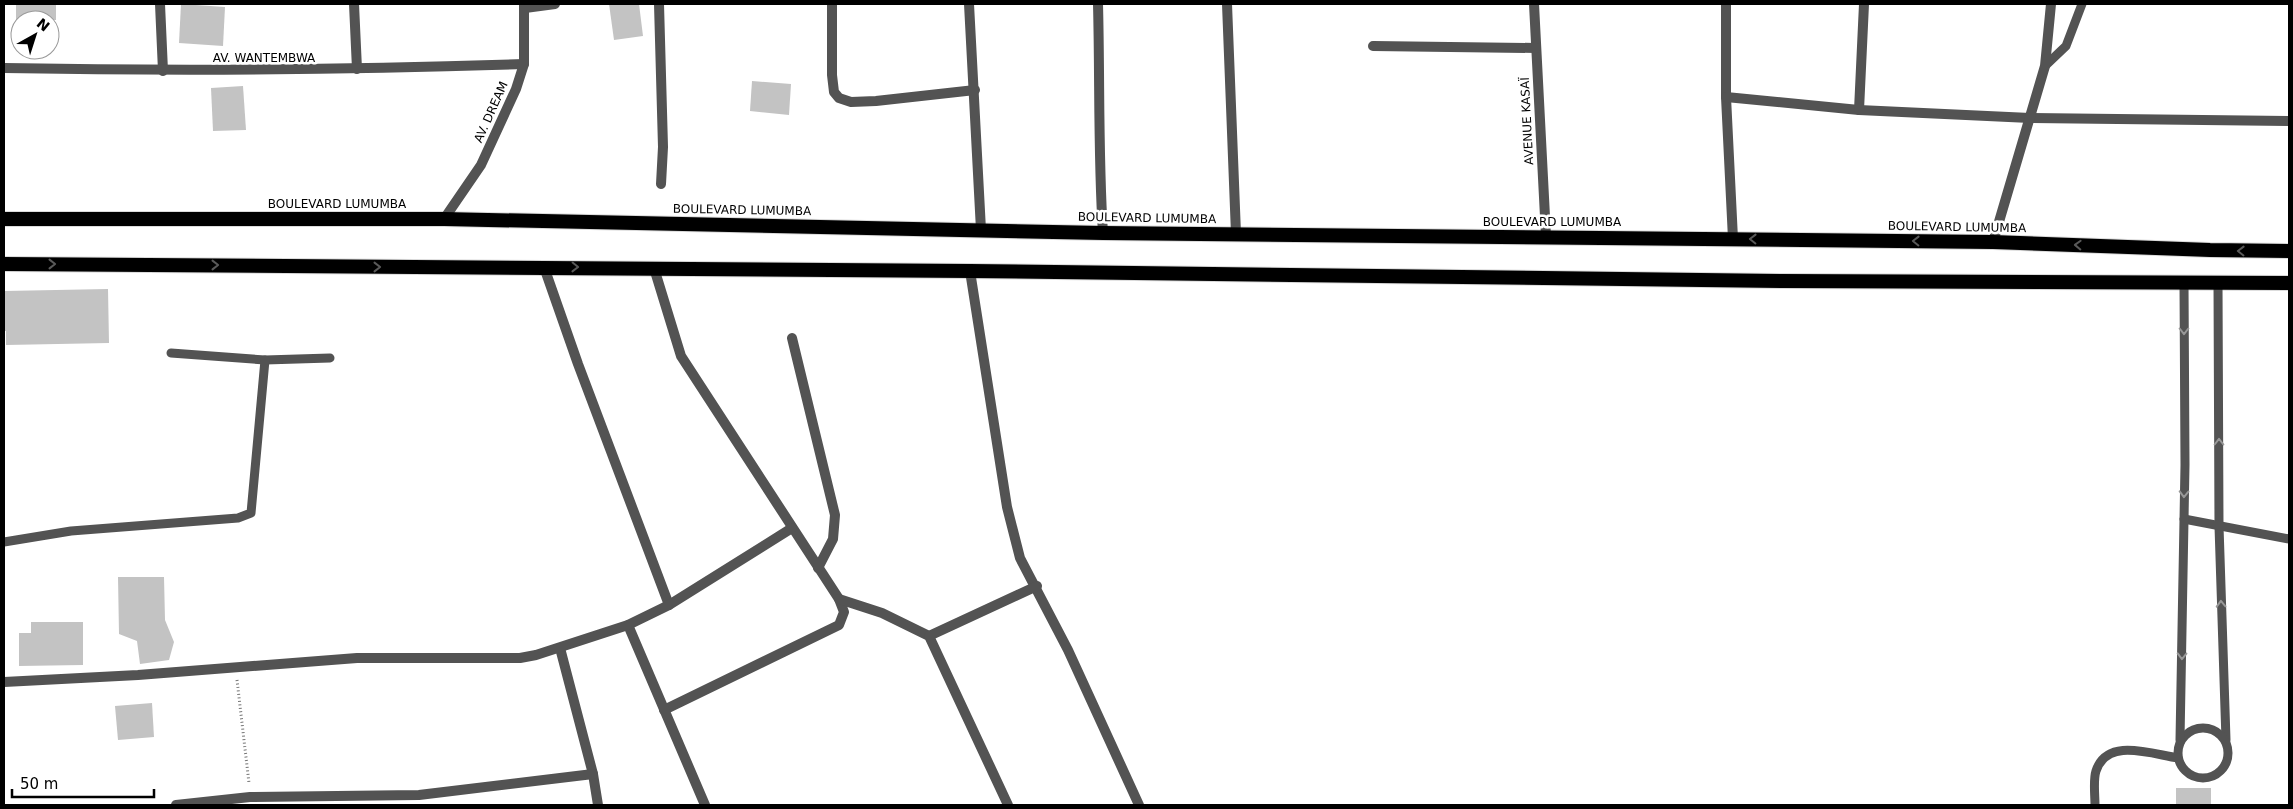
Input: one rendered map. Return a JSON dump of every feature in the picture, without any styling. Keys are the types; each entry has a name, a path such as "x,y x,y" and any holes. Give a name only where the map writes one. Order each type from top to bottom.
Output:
{"highway":[{"name":"BOULEVARD LUMUMBA","path":"4,219 444,219 1103,233 1993,242 2289,251"},
{"path":"4,264 970,270 1792,281 2289,283"}],"street":[{"path":"160,4 163,71"},
{"path":"354,4 357,70"},
{"path":"524,6 555,4"},
{"path":"659,4 663,128 662,184"},
{"path":"832,4 832,75 834,92 840,98 851,102 876,101 975,90"},
{"path":"969,4 981,230"},
{"path":"1098,4 1100,73 1098,146 1103,233"},
{"path":"1227,4 1236,234"},
{"name":"AVENUE KASAÏ","path":"1534,4 1546,236"},
{"path":"1726,4 1726,97 1733,239"},
{"path":"1860,110 1864,4"},
{"path":"1993,242 2045,66 2051,4"},
{"name":"AV. DREAM","path":"444,219 480,165 516,89 524,64 524,6"},
{"path":"1373,46 1536,48"},
{"name":"AV. WANTEMBWA","path":"4,68 163,71 357,70 524,64"},
{"path":"1726,97 1860,110 2030,118 2289,121"},
{"path":"544,267 578,364 669,605"},
{"path":"654,268 681,356 839,599 844,612 839,625 664,710"},
{"path":"970,270 1006,507 1020,558 1037,586 1139,805"},
{"path":"792,338 835,515 833,539 818,568"},
{"path":"4,682 357,658 520,658 560,648 628,624 669,605 792,528"},
{"path":"929,636 1037,586"},
{"path":"839,599 882,613 929,636 1008,805"},
{"path":"628,624 705,805"},
{"path":"560,648 593,774 598,805"},
{"path":"176,805 250,797 419,795 593,774"}],"lane":[{"path":"2045,66 2066,46 2082,4"},
{"path":"2184,283 2184,519 2180,740 2178,758 2186,773 2204,779 2220,773 2229,758 2226,740 2219,526 2218,283"},
{"path":"171,353 265,360 330,358"},
{"path":"4,542 70,531 238,518 251,513 265,360"},
{"path":"2184,519 2289,539"},
{"path":"2180,740 2194,729 2212,729 2226,740"},
{"path":"2095,805 2096,772 2104,755 2118,749 2178,758"}],"path":[{"path":"236,667 250,797"}],"building":[{"path":"16,4 56,4 56,10 16,10"},
{"path":"181,4 225,7 223,46 179,43"},
{"path":"609,4 639,4 643,36 614,40"},
{"path":"752,81 791,84 789,115 750,111"},
{"path":"243,86 246,130 213,131 211,88"},
{"path":"108,289 109,343 6,345 4,291"},
{"path":"118,577 164,577 165,620 174,642 169,660 140,664 137,641 119,634"},
{"path":"31,622 83,622 83,665 19,666 19,633 31,633"},
{"path":"152,703 154,737 118,740 115,706"},
{"path":"2176,788 2211,788 2211,805 2176,805"}]}
